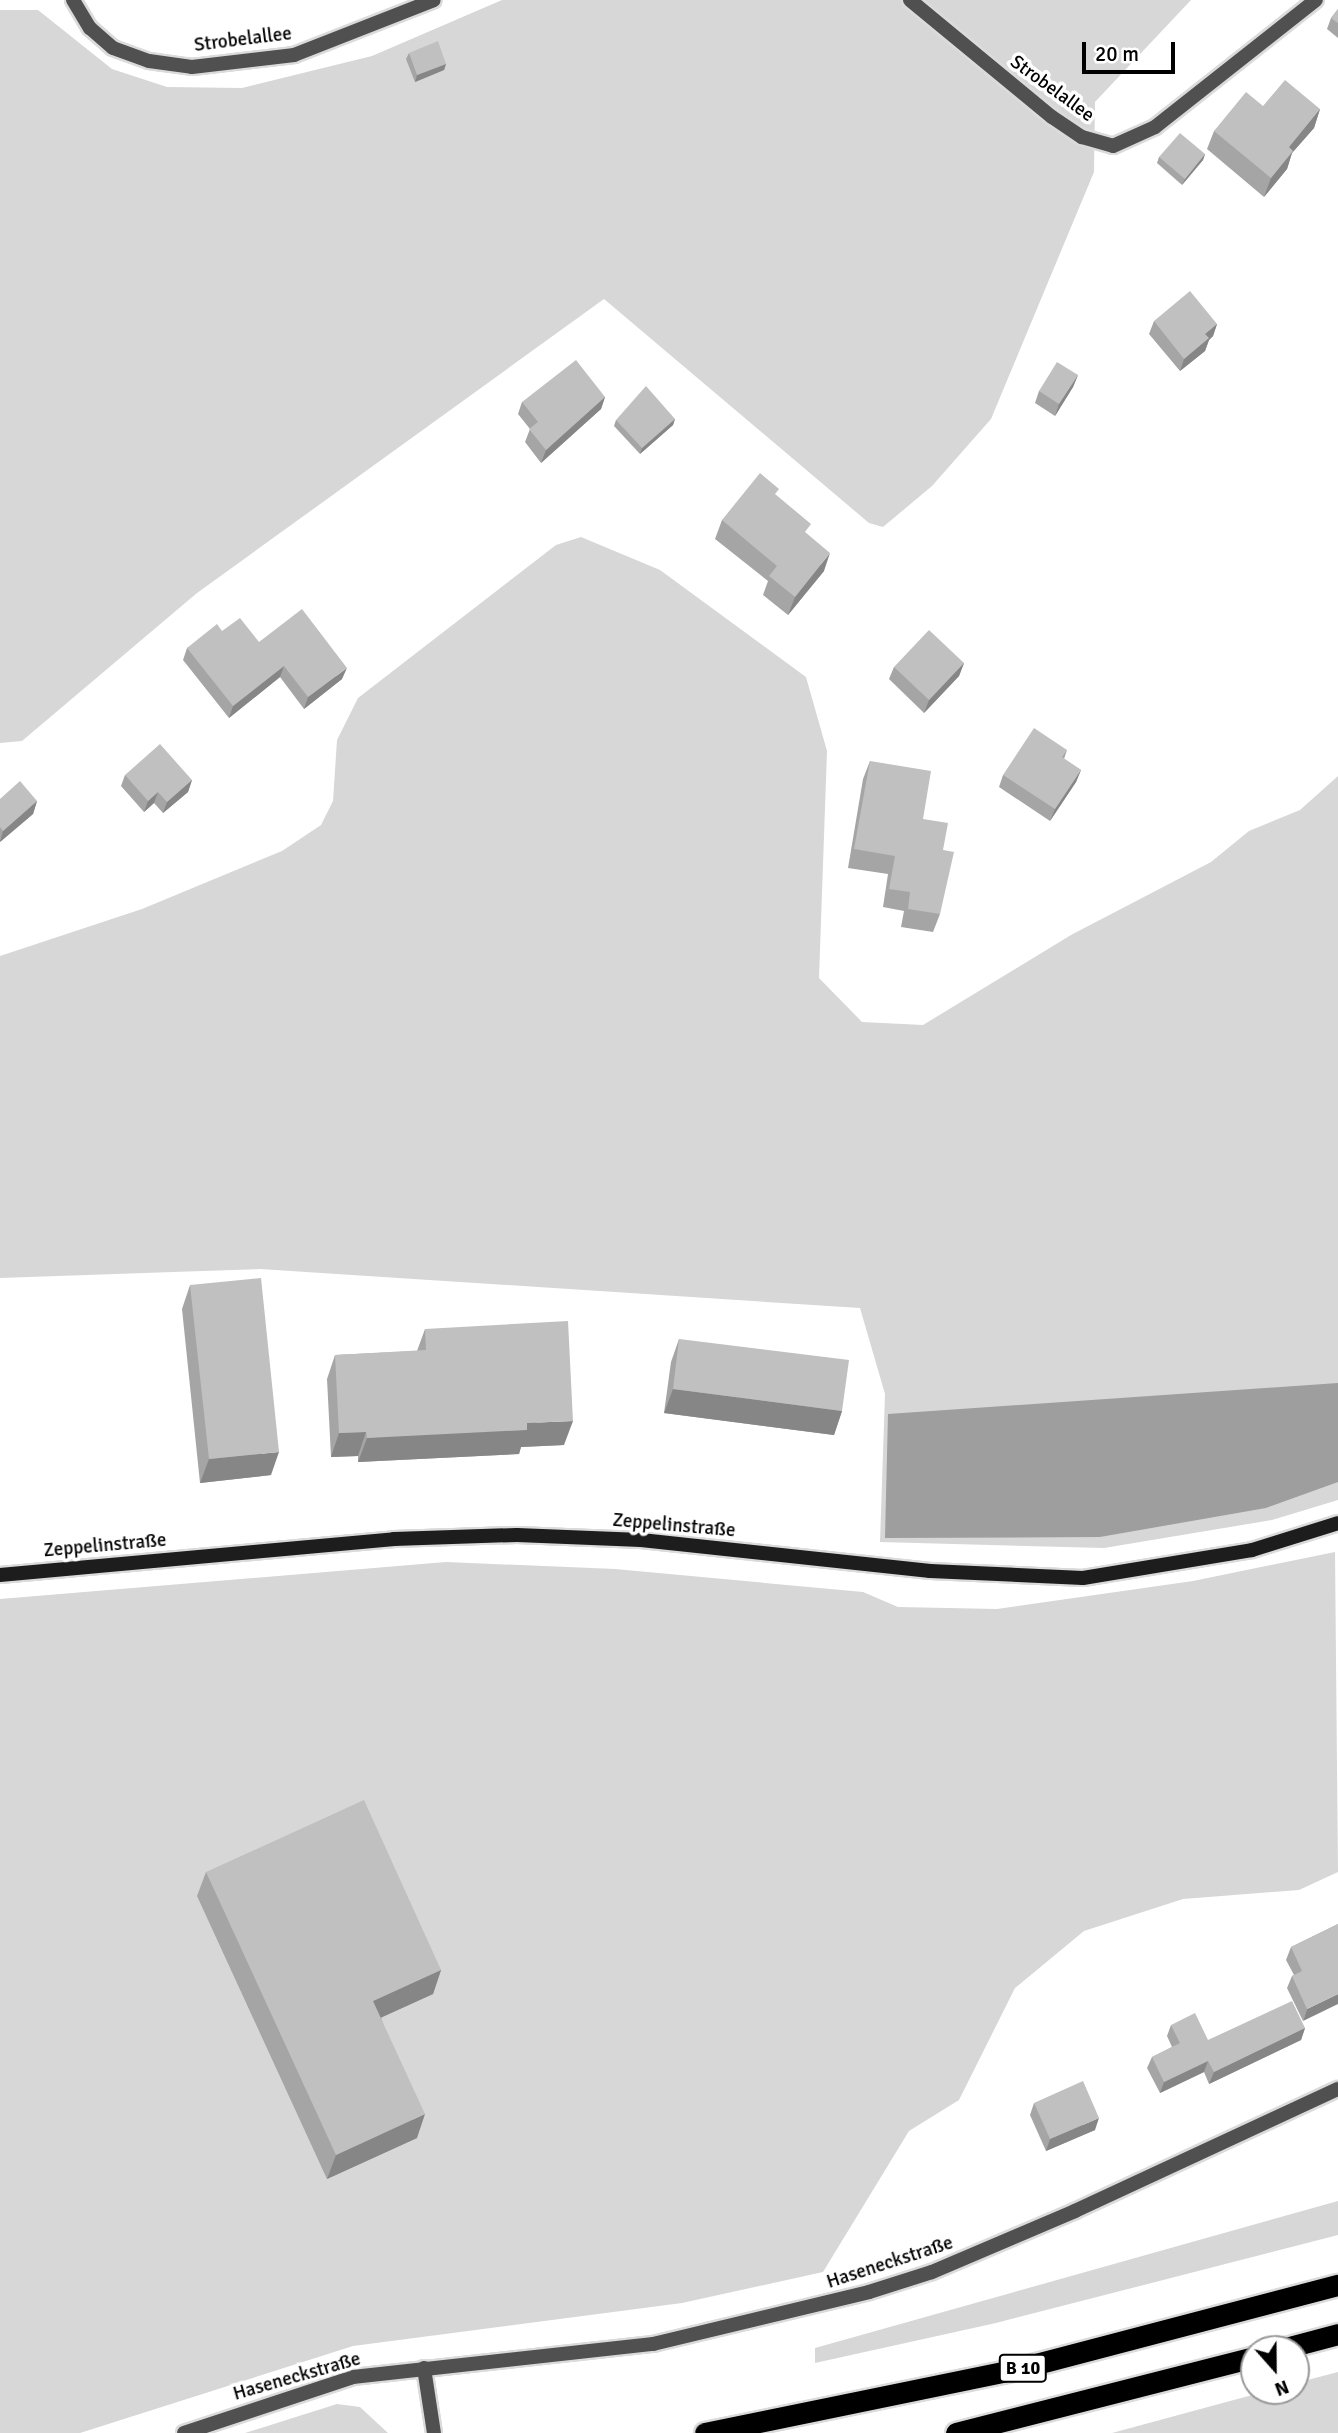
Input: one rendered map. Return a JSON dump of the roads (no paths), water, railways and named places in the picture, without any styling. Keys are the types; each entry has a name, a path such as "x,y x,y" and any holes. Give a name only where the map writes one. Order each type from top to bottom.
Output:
{"highway":[{"name":"B 10","path":"705,2433 1017,2369 1338,2285"},
{"path":"1310,2342 1338,2334"},
{"name":"B 10","path":"956,2433 1240,2361"}],"street":[{"name":"Strobelallee","path":"73,0 90,28 113,48 149,61 192,66 294,55 434,0"},
{"name":"Strobelallee","path":"910,0 1052,117 1082,137 1113,146 1155,127 1316,0"},
{"name":"Zeppelinstraße","path":"0,1575 394,1539 517,1535 641,1540 930,1571 1083,1578 1252,1550 1338,1523"},
{"name":"Haseneckstraße","path":"184,2433 353,2377 653,2344 869,2292 932,2272 1075,2211 1338,2089"},
{"path":"424,2368 434,2433"}]}
